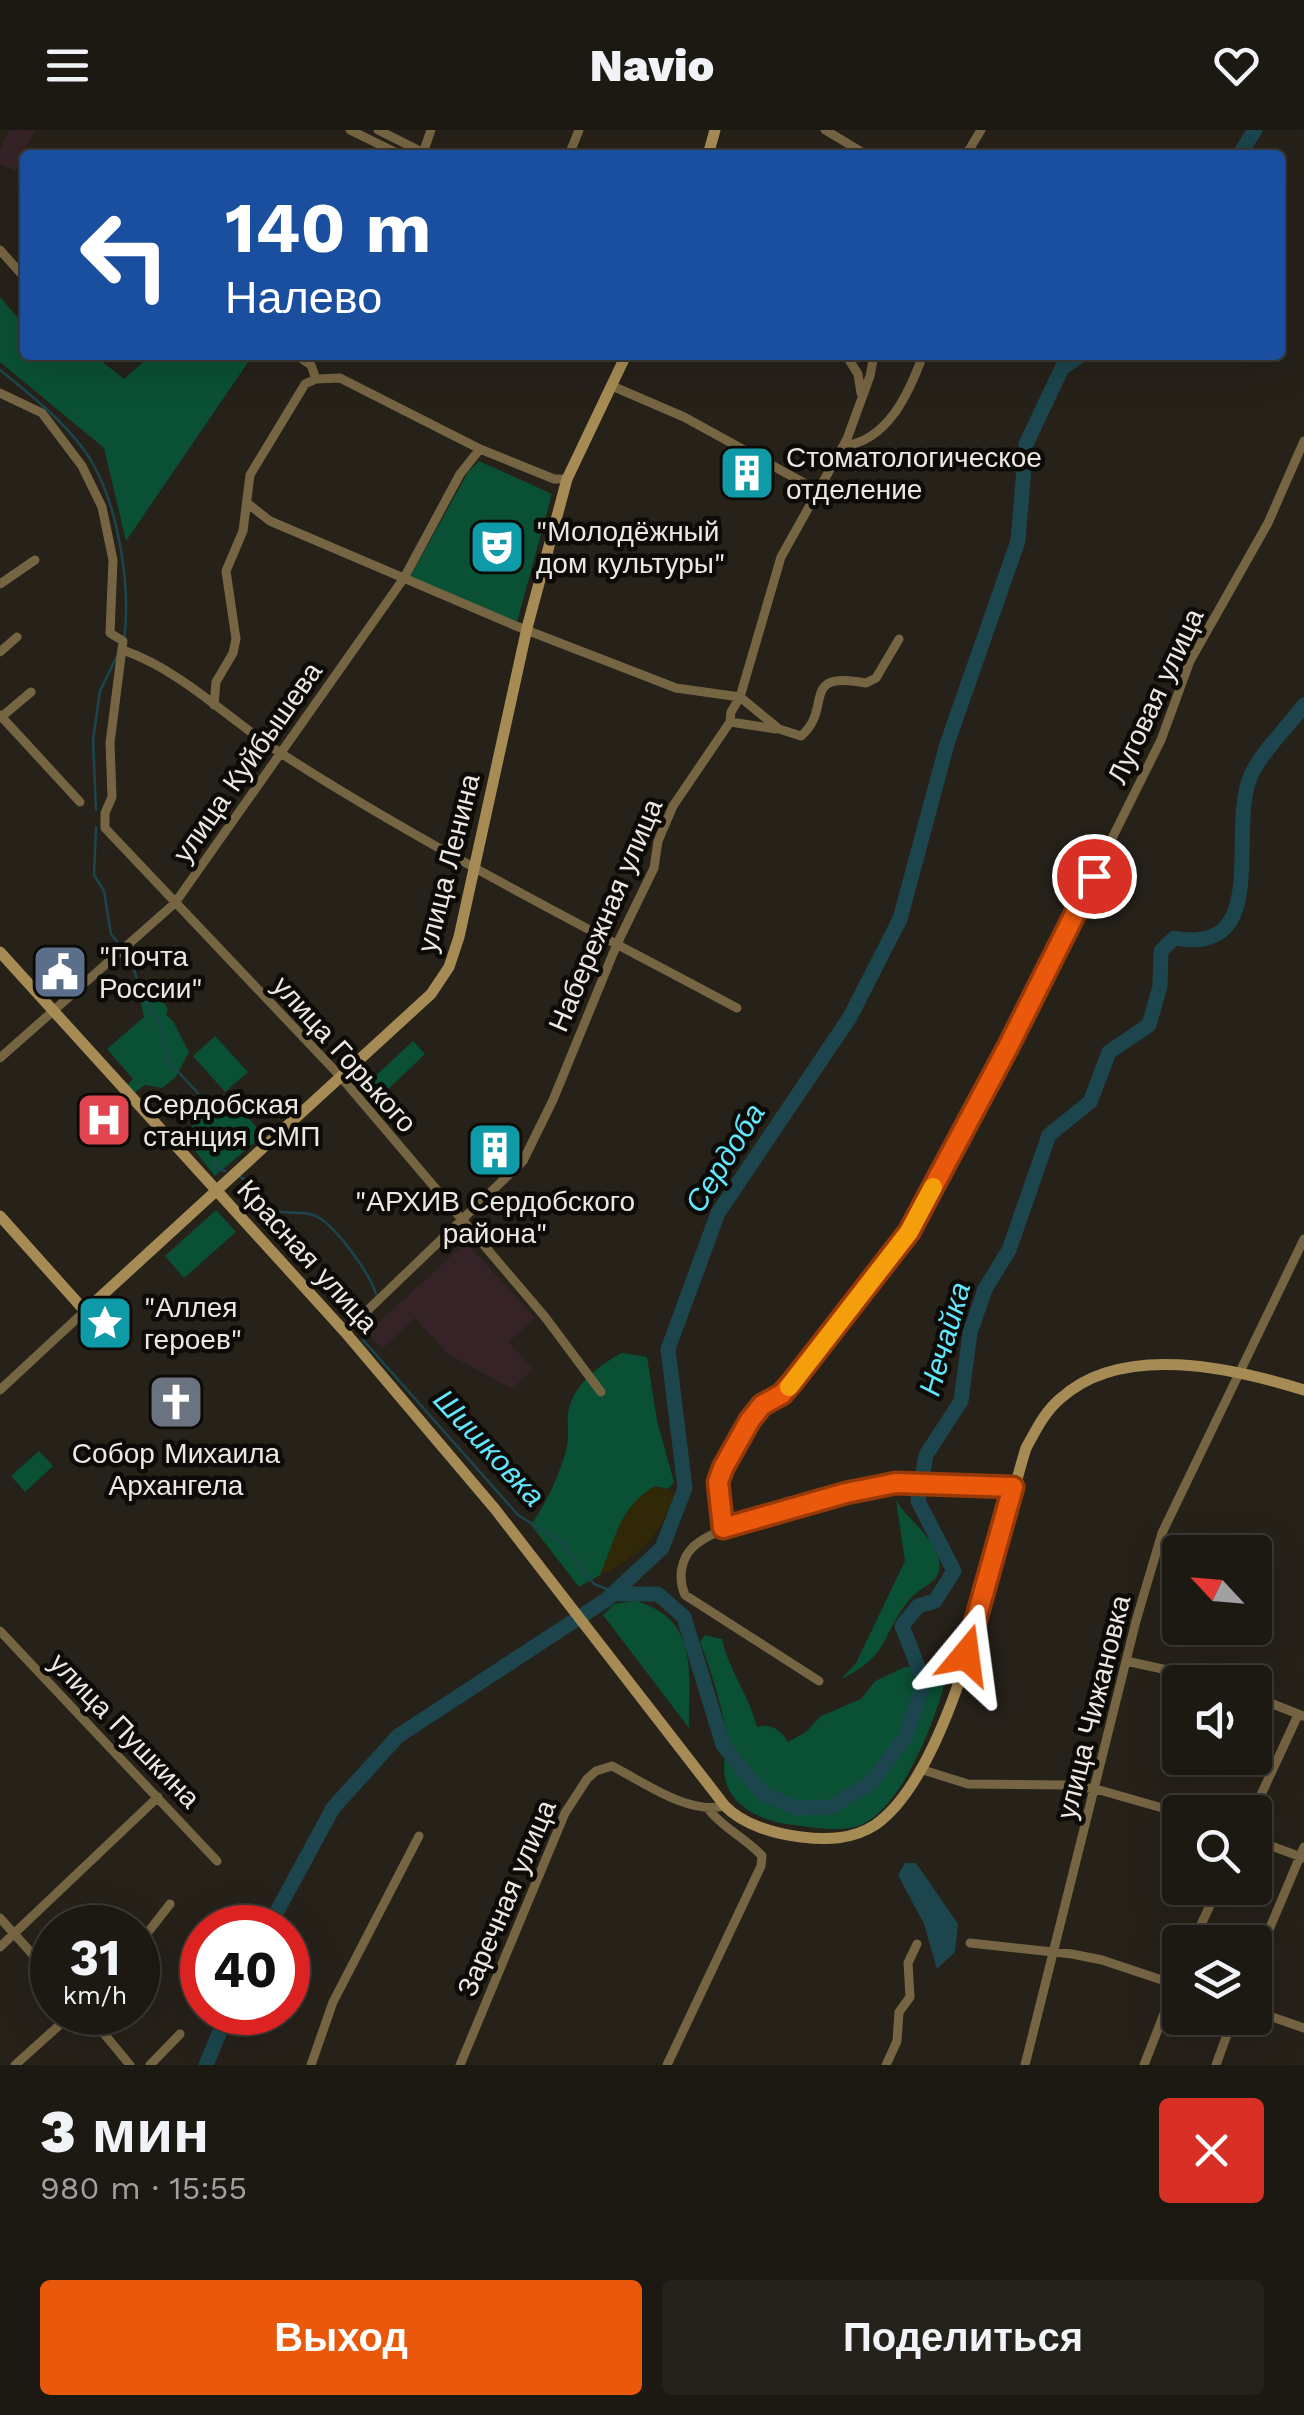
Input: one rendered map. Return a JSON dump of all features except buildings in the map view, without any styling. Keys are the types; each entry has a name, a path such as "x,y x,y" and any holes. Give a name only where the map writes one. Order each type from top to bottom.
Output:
{"street":[{"path":"350,130 391,150"},
{"path":"378,130 418,150"},
{"path":"825,130 846,134"},
{"path":"0,250 20,272"},
{"path":"304,360 311,365 316,379"},
{"name":"улица Ленина","path":"0,1390 431,994 449,967 477,869 527,628 567,479 624,360"},
{"path":"849,360 858,374 861,400"},
{"name":"Набережная улица","path":"345,1332 523,1160 654,868 658,841 673,806 730,722 781,557 843,446 873,360"},
{"path":"843,446 867,438 888,420 908,392 921,360"},
{"path":"214,705 216,682 233,654 236,639 226,571 244,531 250,475 306,384 316,379 340,378 480,449 554,479 567,479"},
{"path":"612,386 684,417 818,490"},
{"path":"0,393 42,413 82,466 102,507 110,543 110,634 123,647 187,684 282,754 477,869 737,1008"},
{"name":"Луговая улица","path":"723,1528 718,1482 739,1437 762,1405 782,1394 794,1380 909,1232 1017,1030 1162,740 1190,660 1259,539 1304,441"},
{"name":"улица Куйбышева","path":"0,1058 175,904 404,578 460,474 480,449"},
{"path":"247,504 270,521 326,543 367,565 516,626 676,688 740,697 778,729"},
{"path":"0,584 34,560"},
{"path":"0,652 17,638"},
{"path":"730,722 801,736 812,727 822,688 831,682 866,684 876,678 899,639"},
{"name":"улица Горького","path":"123,647 110,743 112,796 105,828 340,1076 545,1317 601,1392"},
{"path":"31,692 1,717 80,802"},
{"name":"Красная улица","path":"0,952 345,1332 495,1509 725,1806"},
{"path":"0,1216 85,1311"},
{"name":"улица Чижановка","path":"1026,2065 1126,1661 1162,1533 1304,1239"},
{"path":"667,2065 761,1866 762,1856 756,1849 721,1825 709,1810 725,1806 742,1819 786,1835 839,1838 862,1833 894,1809 940,1734 956,1692 1013,1487 1026,1448 1046,1414 1080,1384 1115,1371 1162,1364 1240,1372 1304,1390"},
{"path":"818,1681 685,1595 680,1572 695,1546 723,1528 896,1483 1013,1487"},
{"name":"улица Пушкина","path":"0,1631 217,1861"},
{"path":"0,1653 11,1643"},
{"path":"1126,1661 1162,1669"},
{"path":"1262,1795 1301,1716 1272,1704"},
{"name":"Заречная улица","path":"460,2065 545,1854 565,1812 587,1779 612,1766 709,1810"},
{"path":"920,1769 968,1784 1096,1790 1162,1808"},
{"path":"0,1947 158,1797"},
{"path":"311,2065 333,2002 418,1836"},
{"path":"1272,1925 1304,1846"},
{"path":"1272,1847 1301,1858"},
{"path":"160,1916 170,1904"},
{"path":"0,1918 30,1952"},
{"path":"970,1943 1072,1954 1162,1980"},
{"path":"886,2065 897,2041 899,2012 910,1998 908,1963 918,1944"},
{"path":"1272,2017 1304,2028"},
{"path":"1144,2065 1162,2023"},
{"path":"150,2065 180,2034"},
{"path":"14,2065 48,2035"},
{"path":"105,2035 130,2065"},
{"path":"1216,2065 1227,2035"}],"shaded area":[{"path":"9,130 35,130 26,150 20,150 16,171 0,164 0,149"},
{"path":"466,1242 535,1318 509,1342 533,1369 512,1389 448,1354 415,1318 382,1349 367,1333"}],"green space":[{"path":"0,297 20,320 20,360 100,360 124,379 145,360 250,360 126,541 104,448 0,362"},
{"path":"479,461 552,494 516,626 410,577 468,472"},
{"path":"151,996 161,999 168,1009 166,1015 189,1052 176,1077 162,1088 145,1085 134,1093 127,1085 133,1079 107,1049 144,1017 140,1000"},
{"path":"215,1036 248,1072 225,1092 193,1056"},
{"path":"413,1041 425,1054 383,1094 370,1081"},
{"path":"229,1095 263,1135 215,1176 182,1135"},
{"path":"216,1210 236,1232 184,1278 165,1256"},
{"path":"622,1353 647,1357 657,1421 674,1482 668,1489 655,1486 600,1575 579,1587 531,1525 564,1458 574,1395 595,1371"},
{"path":"39,1451 53,1466 25,1492 11,1476"},
{"path":"896,1500 935,1549 939,1572 911,1598 869,1661 841,1679 856,1663 905,1561"},
{"path":"636,1601 672,1621 681,1635 689,1669 689,1728 603,1615 614,1604"},
{"path":"705,1635 722,1639 757,1727 775,1728 788,1742 806,1732 821,1716 861,1699 875,1681 905,1667 924,1667 944,1650 952,1651 941,1696 920,1751 906,1778 873,1818 855,1827 812,1828 762,1817 739,1803 726,1781 727,1737 700,1642"}],"sand":[{"path":"655,1486 675,1492 664,1520 637,1553 600,1575 626,1514"}],"water":[{"path":"905,1863 916,1863 958,1924 955,1952 937,1969 924,1924 898,1875"}],"waterway":[{"name":"Сердоба","path":"1242,150 1255,130"},
{"name":"Сердоба","path":"280,1905 333,1808 398,1736 606,1600 662,1548 685,1488 668,1349 718,1213 850,1017 900,919 947,744 1018,541 1026,444 1062,368 1074,360"},
{"name":"Шишковка","path":"0,370 63,425 85,451 102,483 121,550 126,597 124,640"},
{"path":"96,810 93,740 100,691 117,656"},
{"name":"Нечайка","path":"612,1594 658,1594 684,1617 723,1745 762,1793 796,1808 832,1807 872,1782 906,1736 924,1682 902,1626 918,1606 935,1601 954,1571 918,1501 926,1455 961,1401 970,1333 985,1289 1009,1250 1049,1135 1090,1102 1109,1052 1149,1025 1160,986 1161,951 1174,938 1205,939 1225,928 1236,908 1245,796 1252,773 1304,705"},
{"name":"Шишковка","path":"96,827 94,875 104,891 111,934 130,958 144,1000 159,1022 168,1061 198,1093 216,1168 225,1171"},
{"name":"Шишковка","path":"240,1177 251,1183 274,1209 321,1219 359,1262 376,1294"},
{"name":"Шишковка","path":"372,1313 363,1340 518,1515 561,1542 594,1584 614,1592"},
{"name":"Сердоба","path":"206,2065 218,2035"}],"slow traffic":[{"path":"789,1387 909,1232 933,1187"}],"place":[{"name":"Стоматологическое отделение","path":"747,473"},
{"name":"\"Молодёжный дом культуры\"","path":"497,547"},
{"name":"\"Почта России\"","path":"60,972"},
{"name":"Сердобская станция СМП","path":"104,1120"},
{"name":"\"АРХИВ Сердобского района\"","path":"495,1150"},
{"name":"\"Аллея героев\"","path":"105,1323"},
{"name":"Собор Михаила Архангела","path":"176,1402"}],"route":[{"path":"966,1655 1013,1487 896,1483 723,1528 718,1482 750,1420 762,1405 782,1394 794,1380 909,1232 1094,876"}]}
